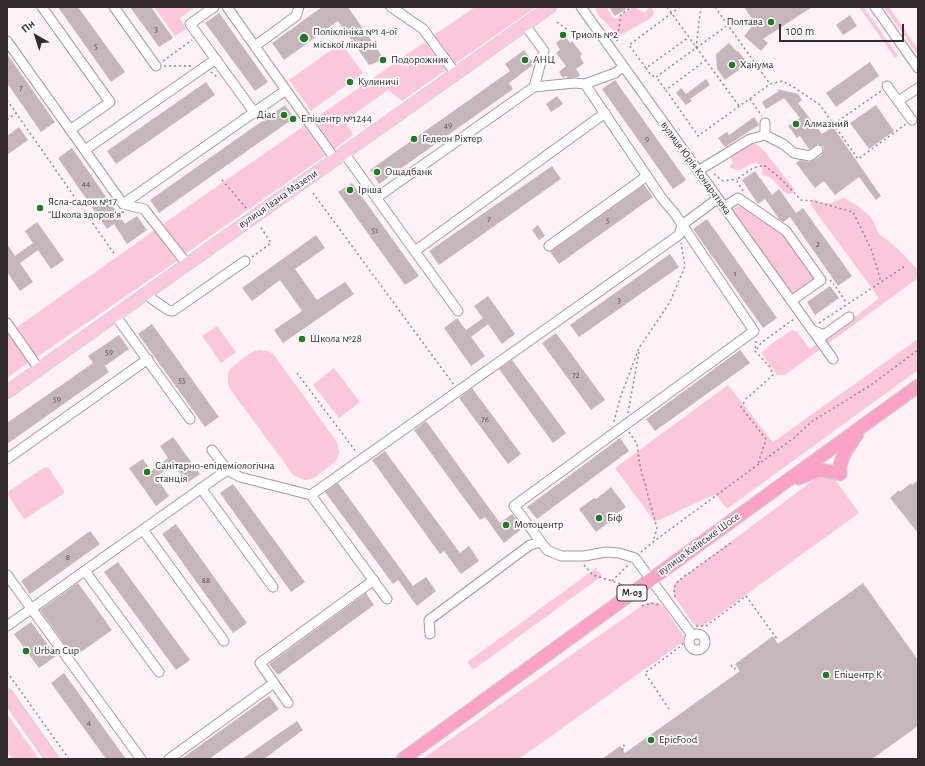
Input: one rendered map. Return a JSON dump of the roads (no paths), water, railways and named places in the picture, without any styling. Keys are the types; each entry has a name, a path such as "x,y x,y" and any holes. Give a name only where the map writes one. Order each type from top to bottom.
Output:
{"highway":[{"name":"вулиця Київське Шосе","path":"403,759 918,386"},
{"path":"770,493 819,470 840,474 840,465 844,454 861,427"}],"main road":[{"name":"вулиця Івана Мазепи","path":"7,392 550,7"},
{"path":"7,695 52,759"}],"street":[{"path":"42,7 110,102 70,130"},
{"path":"114,7 156,66"},
{"path":"214,7 190,24 254,112"},
{"path":"227,7 286,90 339,156 376,198 458,311"},
{"path":"255,46 296,16 299,7"},
{"path":"392,7 423,29 456,74"},
{"name":"вулиця Юрія Кондратюка","path":"581,7 610,50 832,359"},
{"path":"875,7 918,68"},
{"path":"525,25 544,51 534,87"},
{"path":"7,41 123,204 144,210 187,264"},
{"path":"85,150 216,59"},
{"path":"376,198 534,87 574,83 585,84 615,73 623,67"},
{"path":"585,84 754,332 514,506 547,550 561,556 575,556 595,554 605,548 620,550 635,558 688,638"},
{"path":"887,86 912,120"},
{"path":"898,101 918,88"},
{"path":"123,204 286,90"},
{"path":"415,251 605,113"},
{"path":"765,123 765,135"},
{"path":"698,172 750,139 765,135 783,144 794,153 810,156 818,150"},
{"path":"549,246 647,176"},
{"path":"724,207 738,198 786,231 821,280 791,301"},
{"path":"311,495 680,235 682,225 717,199"},
{"path":"145,294 168,310 173,311 245,262"},
{"path":"116,315 190,419"},
{"path":"811,329 824,335 849,317"},
{"path":"7,323 39,369"},
{"path":"7,459 148,360"},
{"path":"212,450 227,470 240,477 311,495 388,599"},
{"path":"7,626 227,470"},
{"path":"202,488 273,587"},
{"path":"143,530 224,641"},
{"path":"430,634 429,620 530,545 541,542"},
{"path":"85,571 159,672"},
{"path":"7,575 141,759"},
{"path":"288,703 260,663 374,580"},
{"path":"169,759 274,683"}],"place":[{"name":"Полтава","path":"771,22"},
{"name":"Триоль №2","path":"563,35"},
{"name":"Поліклініка №1 4-ої міської лікарні","path":"304,38"},
{"name":"Подорожник","path":"383,60"},
{"name":"АНЦ","path":"525,60"},
{"name":"Ханума","path":"732,65"},
{"name":"Кулиничі","path":"350,82"},
{"name":"Діас","path":"284,115"},
{"name":"Епіцентр №1244","path":"293,119"},
{"name":"Алмазний","path":"796,124"},
{"name":"Гедеон Ріхтер","path":"414,139"},
{"name":"Ощадбанк","path":"377,172"},
{"name":"Іріша","path":"350,190"},
{"name":"Ясла-садок №17 \"Школа здоров'я\"","path":"40,208"},
{"name":"Школа №28","path":"302,339"},
{"name":"Санітарно-епідеміологічна станція","path":"147,472"},
{"name":"Біф","path":"599,518"},
{"name":"Мотоцентр","path":"506,525"},
{"name":"Urban Cup","path":"26,651"},
{"name":"Епіцентр К","path":"826,675"},
{"name":"EpicFood","path":"651,740"}]}
